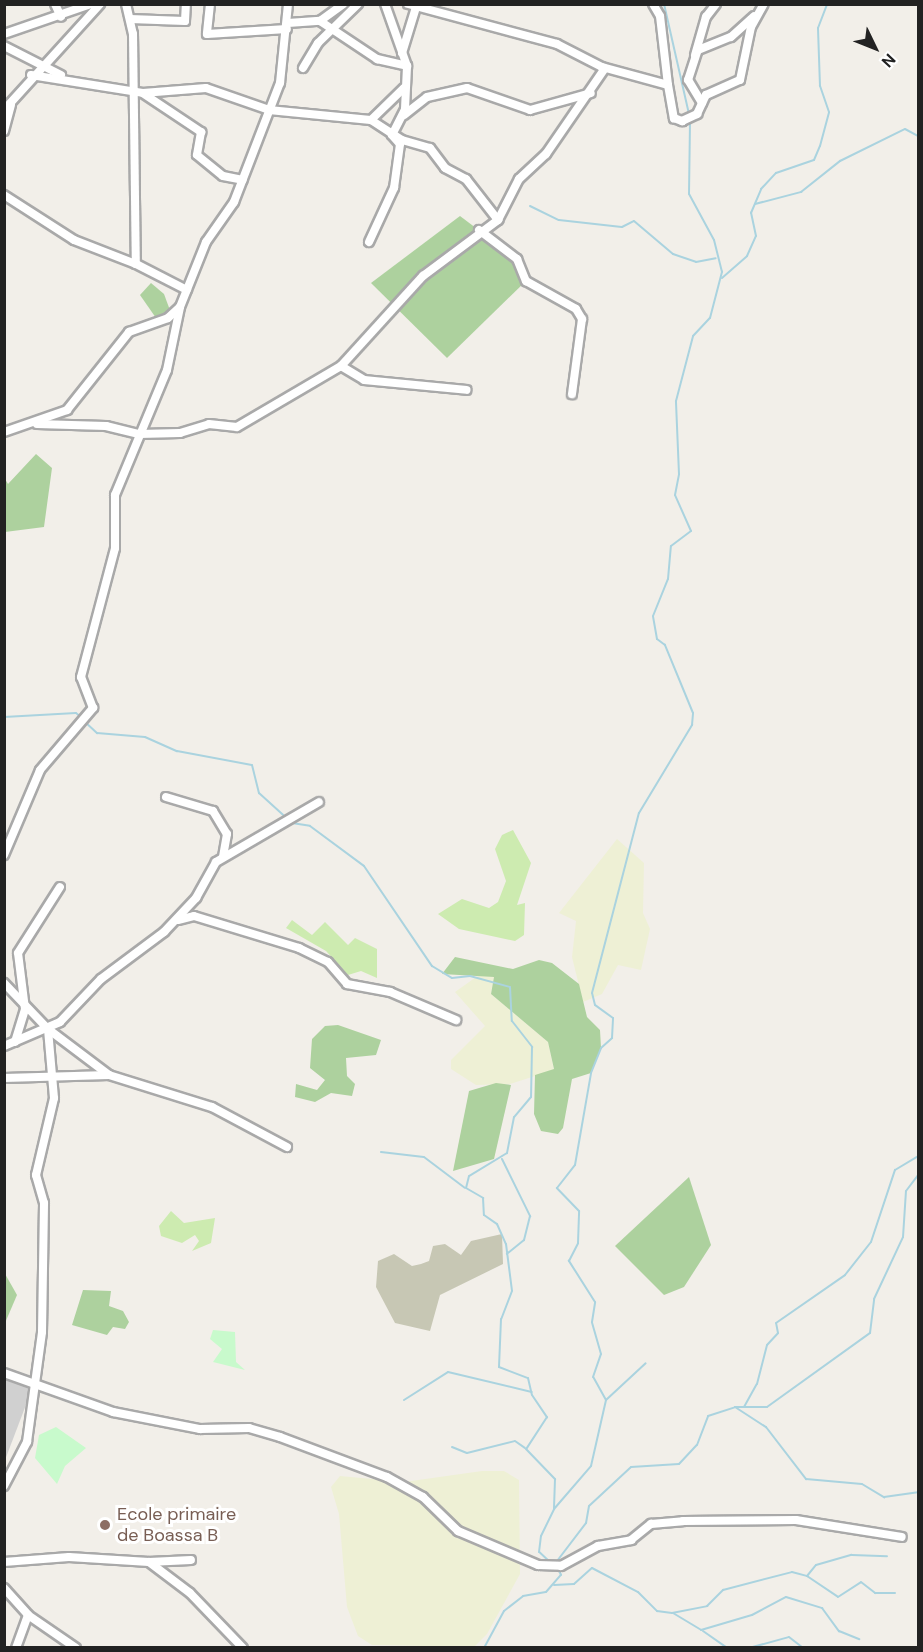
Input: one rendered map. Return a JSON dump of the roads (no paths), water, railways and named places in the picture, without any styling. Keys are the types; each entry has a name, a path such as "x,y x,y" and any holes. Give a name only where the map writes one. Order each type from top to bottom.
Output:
{"street":[{"path":"55,4 61,17"},
{"path":"4,34 61,17 91,4"},
{"path":"4,130 8,107 31,75 100,4"},
{"path":"126,4 139,92 136,264"},
{"path":"130,19 186,21 186,4"},
{"path":"210,4 207,34 320,21 344,4"},
{"path":"4,855 40,770 93,708 81,677 115,548 115,495 170,362 180,307 207,242 243,180 280,83 288,26 288,4"},
{"path":"303,68 334,29 358,4"},
{"path":"385,4 407,66 404,116"},
{"path":"653,4 660,16 668,85 676,120 694,117 706,95 740,80 755,15"},
{"path":"702,103 688,80 706,17 716,4"},
{"path":"695,56 755,15 764,4"},
{"path":"402,53 414,5 557,44 605,68 668,85"},
{"path":"320,21 377,60 407,66"},
{"path":"4,46 62,76"},
{"path":"37,424 106,426 139,434 180,433 209,424 237,427 341,366 423,276 479,230 498,220 519,179 591,93 605,68"},
{"path":"31,75 62,76 139,92 206,88 269,110 371,120 392,135 400,144 394,188 369,242"},
{"path":"371,120 404,88"},
{"path":"392,135 404,116 427,97 467,88 531,110 584,91 591,93"},
{"path":"139,92 201,132 197,155 223,176 243,180"},
{"path":"392,135 430,148 445,168 465,179 498,220"},
{"path":"4,195 74,240 136,264 188,290"},
{"path":"479,230 517,259 526,281 576,309 582,320 572,394"},
{"path":"4,432 37,424 73,406 129,332 168,318 180,307"},
{"path":"341,366 364,380 467,390"},
{"path":"166,796 213,811 227,834 223,856"},
{"path":"4,1046 48,1029 176,920 223,856 319,802"},
{"path":"15,1042 22,1028 20,946 60,887"},
{"path":"176,920 194,916 299,948 328,962 347,984 390,992 456,1020"},
{"path":"4,983 22,996 48,1029 109,1075"},
{"path":"4,1486 27,1442 36,1384 45,1276 44,1203 36,1175 52,1113 53,1074 48,1029"},
{"path":"4,1078 53,1074 109,1075 212,1107 287,1147"},
{"path":"4,1374 175,1425 249,1428 280,1437 387,1477 423,1497 458,1531 538,1564 567,1564 598,1546 631,1540 651,1524 683,1521 796,1520 902,1537"},
{"path":"4,1562 69,1557 149,1562 191,1560"},
{"path":"149,1562 190,1593 243,1647"},
{"path":"4,1588 28,1615 76,1647"},
{"path":"16,1647 28,1615"}],"waterway":[{"path":"664,4 689,114"},
{"path":"722,278 747,256 756,236 751,213 761,189 776,173 814,160 820,146 829,112 820,86 818,28 827,4"},
{"path":"551,1563 539,1552 541,1536 554,1509 591,1466 606,1400 593,1377 601,1354 592,1322 595,1302 569,1261 578,1243 579,1211 557,1188 575,1165 591,1073 601,1048 612,1038 613,1018 595,1005 592,993 639,813 692,725 693,713 665,645 657,639 653,616 668,579 671,546 691,531 675,495 679,474 676,401 693,336 710,318 722,272 714,240 689,194 690,120"},
{"path":"755,204 801,192 840,161 905,129 918,136"},
{"path":"530,206 559,220 622,227 634,221 673,254 696,262 716,258"},
{"path":"4,717 76,713 81,717"},
{"path":"84,721 97,733 145,737 177,751 252,765 259,793 292,823 310,826 364,866 432,966 452,978 470,976 510,987 512,1021 532,1047 531,1097 514,1117 507,1153 469,1176 466,1188 483,1198 484,1215 497,1224 506,1244 512,1291 501,1319 499,1367 528,1378 532,1395 547,1417 526,1449 555,1479 554,1508"},
{"path":"381,1152 424,1157 465,1188"},
{"path":"744,1407 757,1384 767,1345 778,1333 776,1323 845,1275 871,1242 895,1170 918,1156"},
{"path":"502,1159 530,1216 524,1240 507,1254"},
{"path":"554,1565 586,1523 589,1506 631,1467 679,1464 697,1445 708,1416 735,1407 767,1407 870,1333 874,1299 903,1237 906,1191 918,1175"},
{"path":"606,1400 646,1363"},
{"path":"404,1400 448,1372 532,1392"},
{"path":"735,1407 766,1427 806,1479 862,1484 884,1497 918,1492"},
{"path":"452,1447 467,1453 515,1441 525,1448"},
{"path":"554,1585 574,1584 592,1568 638,1592 657,1611 672,1613 707,1606 723,1590 792,1572 807,1576 816,1565 852,1555 887,1556"},
{"path":"484,1648 504,1611 523,1596 546,1592 561,1575 558,1568"},
{"path":"807,1576 838,1597 861,1582 875,1593 895,1593"},
{"path":"673,1613 701,1630 752,1615 786,1597 822,1608 839,1631 859,1639"},
{"path":"703,1631 727,1648"},
{"path":"749,1648 789,1637 803,1648"}],"place":[{"name":"Ecole primaire de Boassa B","path":"105,1525"}]}
